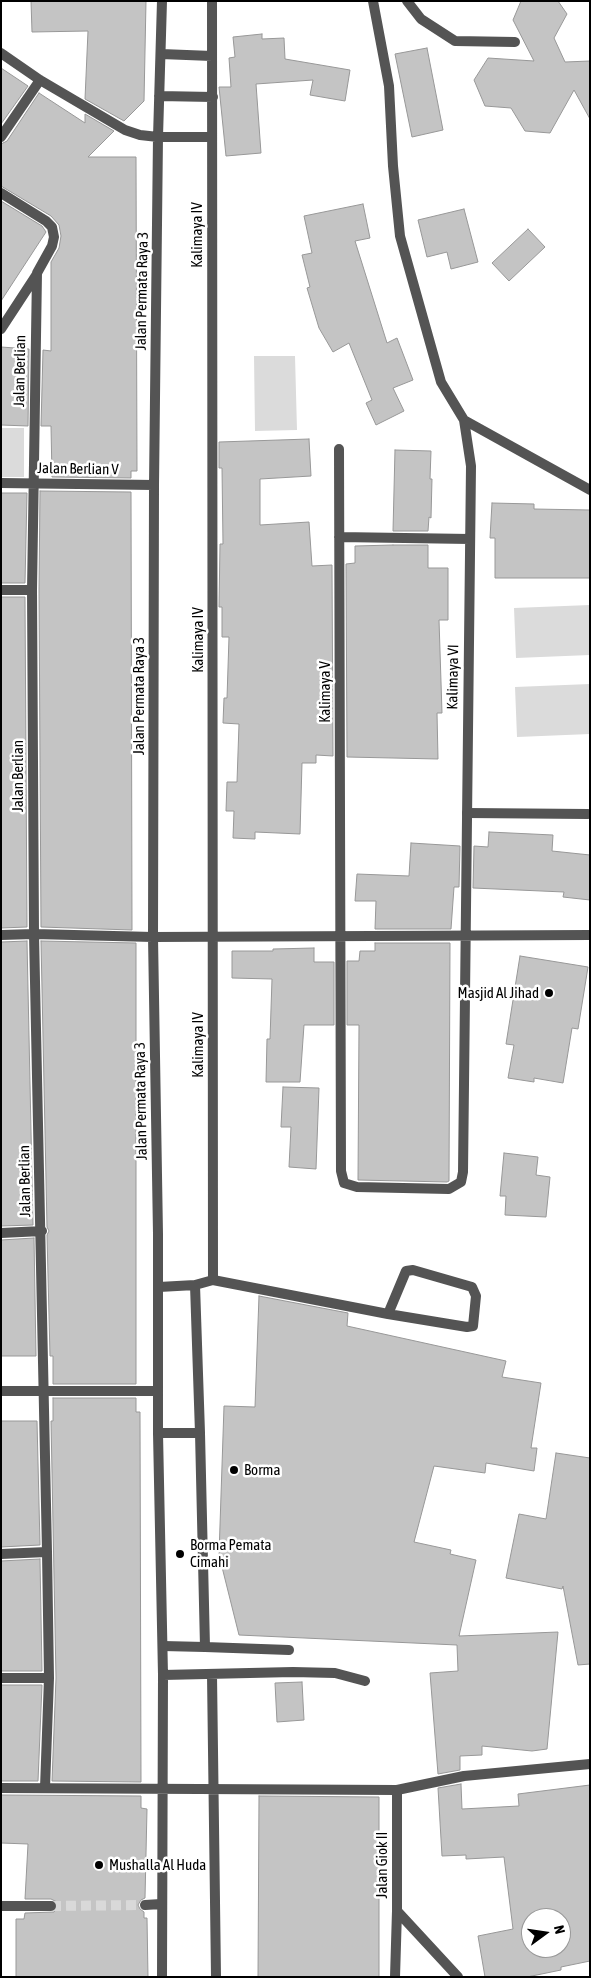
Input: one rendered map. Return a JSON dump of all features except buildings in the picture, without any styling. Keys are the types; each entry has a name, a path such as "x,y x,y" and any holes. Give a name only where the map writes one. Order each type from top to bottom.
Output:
{"street":[{"name":"Jalan Permata Raya 3","path":"162,1 158,138 154,485 153,937 159,1287 158,1433 163,1646 162,1977"},
{"name":"Kalimaya IV","path":"212,1 213,1280"},
{"path":"373,1 389,86 392,166 400,236 441,382 464,420 590,490"},
{"path":"407,1 421,19 455,41 515,42"},
{"path":"1,52 40,80 125,130 158,138 212,137"},
{"path":"161,54 212,56"},
{"path":"1,138 40,80"},
{"path":"159,96 212,97"},
{"name":"Jalan Berlian","path":"1,193 46,221 52,227 54,237 52,246 37,273 32,590 34,934 42,1232 49,1678 45,1788"},
{"path":"1,329 37,273"},
{"name":"Kalimaya VI","path":"464,420 471,466 467,935"},
{"name":"Kalimaya V","path":"339,449 341,1172 344,1183 357,1187 450,1189 461,1182 463,1172 467,935"},
{"name":"Jalan Berlian V","path":"1,483 154,485"},
{"path":"339,537 470,539"},
{"path":"1,590 32,590"},
{"path":"467,813 588,814"},
{"path":"1,935 153,937 590,935"},
{"path":"1,1233 42,1232"},
{"path":"159,1287 195,1284 213,1280 388,1314 467,1327 473,1326 476,1296 472,1287 413,1270 406,1271 388,1314"},
{"path":"195,1284 205,1647"},
{"path":"1,1390 158,1391"},
{"path":"158,1433 200,1433"},
{"path":"1,1554 47,1552"},
{"path":"163,1646 289,1650"},
{"path":"163,1675 335,1673 365,1681"},
{"path":"212,1675 216,1977"},
{"path":"1,1678 49,1678"},
{"path":"1,1788 397,1790 464,1776 590,1764"},
{"name":"Jalan Giok II","path":"397,1790 397,1911 458,1977"},
{"path":"145,1905 161,1904"},
{"path":"1,1906 51,1906"},
{"path":"395,1977 397,1911"}],"shaded area":[{"path":"254,356 295,356 297,430 255,431"},
{"path":"1,428 24,428 24,477 1,477"},
{"path":"590,605 590,655 516,658 514,608"},
{"path":"590,684 590,734 517,737 515,687"}],"tunnel":[{"path":"51,1906 145,1905"}],"place":[{"name":"Masjid Al Jihad","path":"549,993"},
{"name":"Borma","path":"234,1470"},
{"name":"Borma Pemata Cimahi","path":"180,1554"},
{"name":"Mushalla Al Huda","path":"99,1865"}]}
